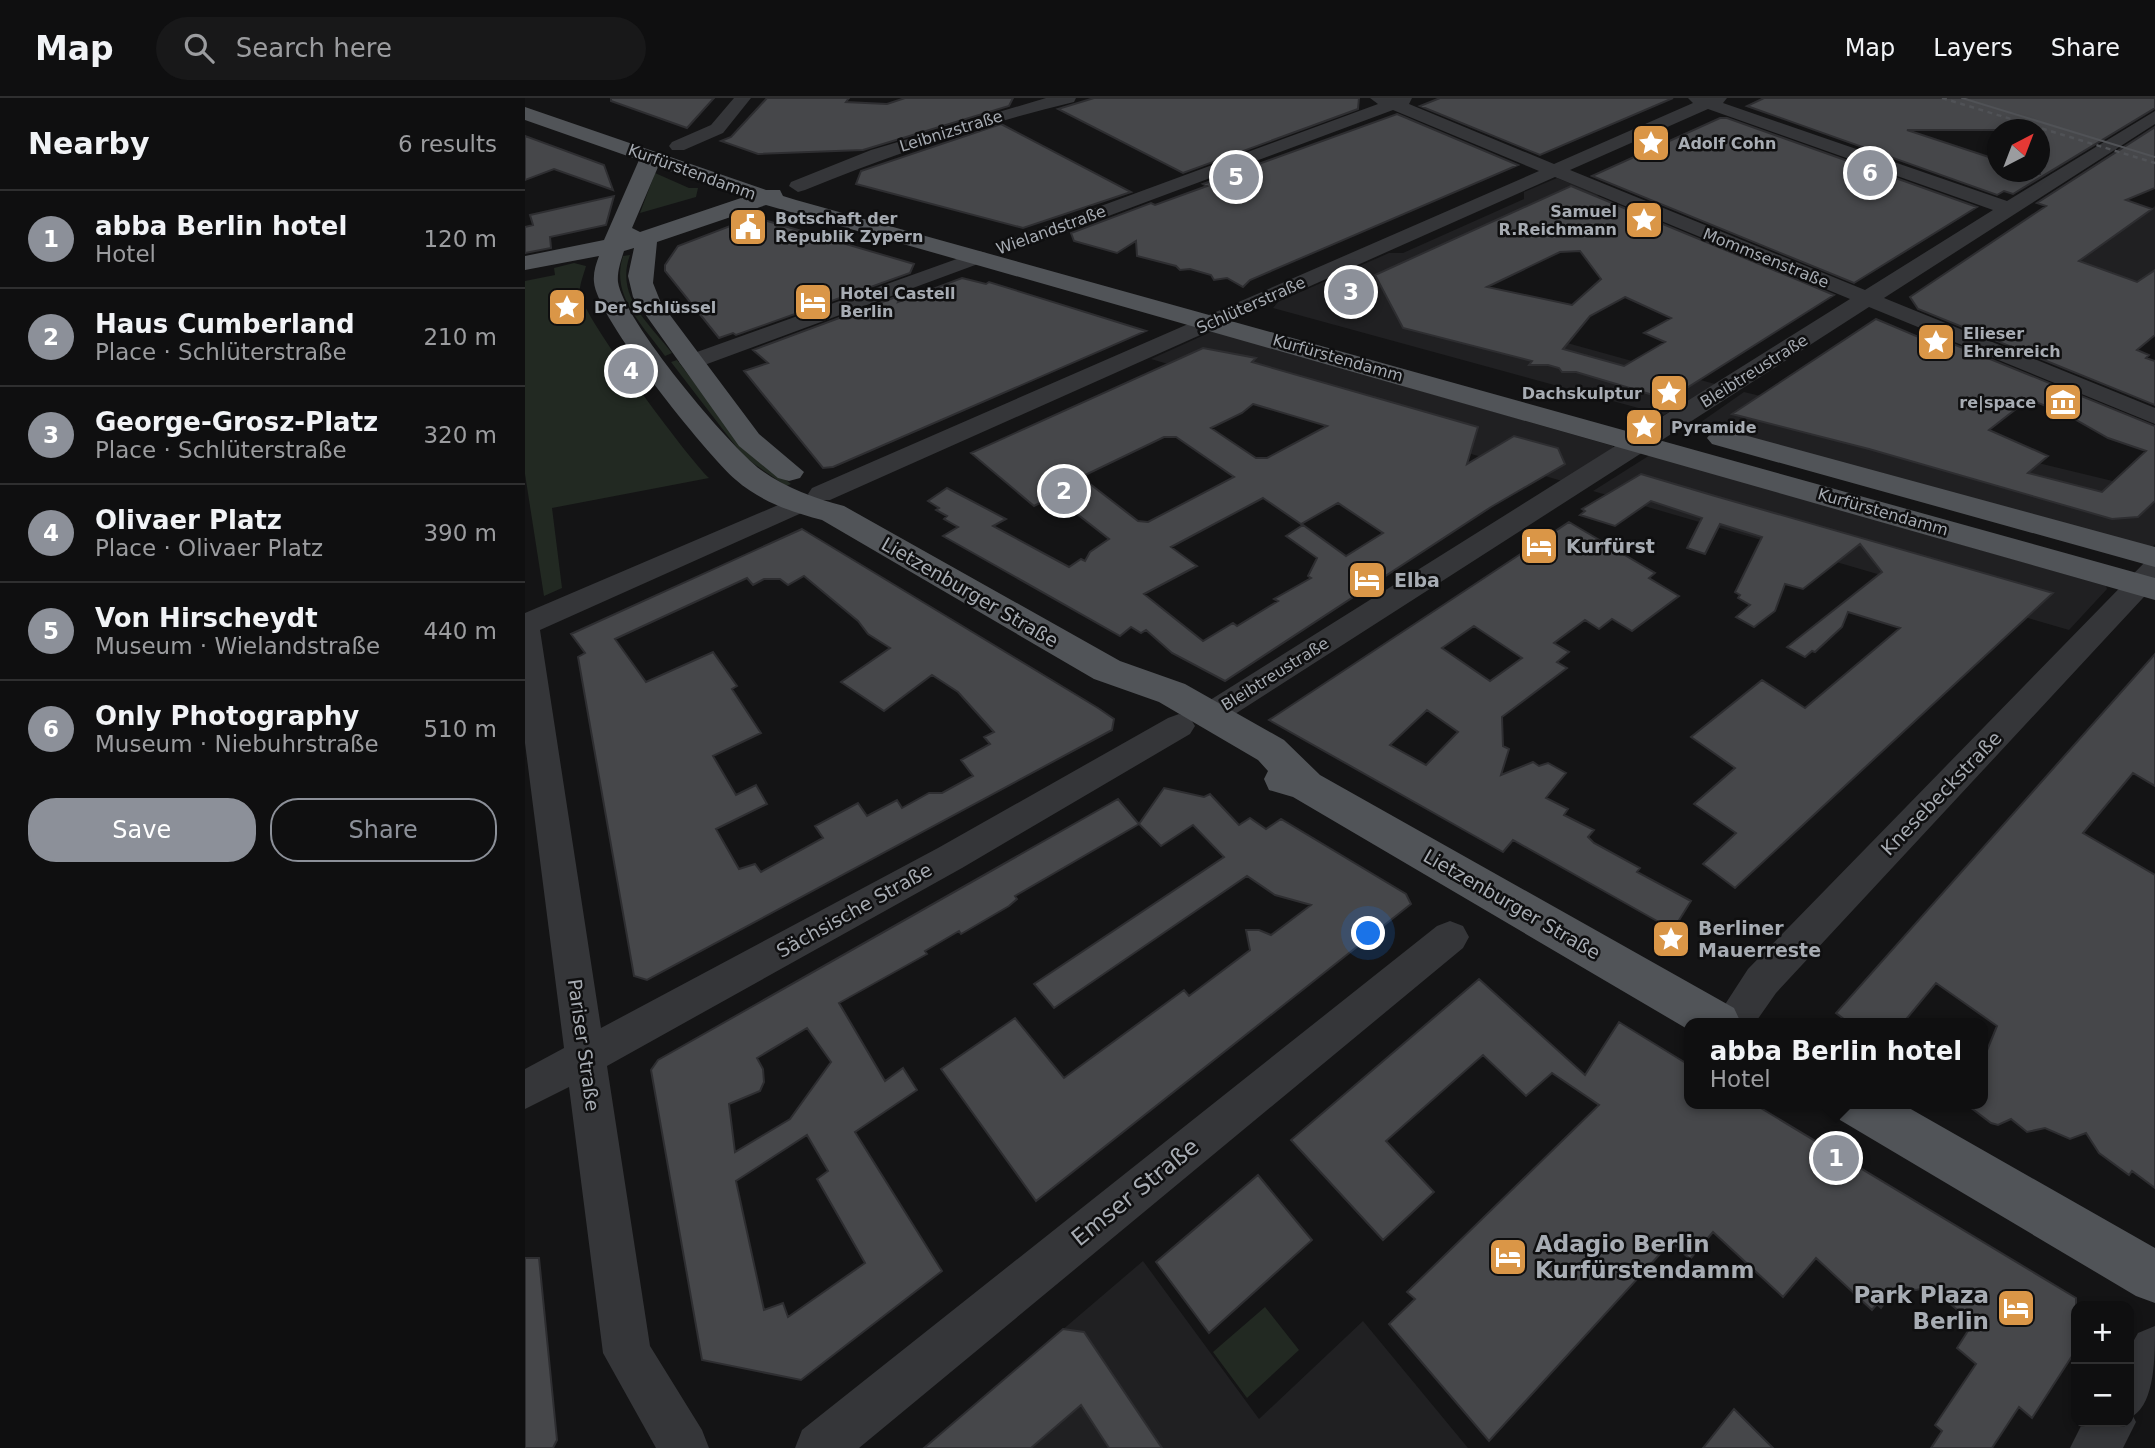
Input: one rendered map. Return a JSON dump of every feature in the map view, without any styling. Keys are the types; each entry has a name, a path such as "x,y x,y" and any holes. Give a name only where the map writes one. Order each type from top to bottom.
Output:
{"main road":[{"name":"Kurfürstendamm","path":"540,98 678,146 771,189 979,257 1640,443 2151,575"},
{"name":"Kurfürstendamm","path":"525,113 651,157 771,189 1013,245 1177,289"},
{"path":"678,146 651,157 625,239 606,284 619,313 723,453 768,489 817,504"},
{"path":"525,262 625,239 771,189"},
{"path":"525,257 625,239 646,244 638,275 641,290 749,440 817,504"},
{"name":"Wielandstraße","path":"979,257 1013,245"},
{"name":"Kurfürstendamm","path":"1202,296 1670,424 2151,575"},
{"name":"Lietzenburger Straße","path":"817,504 1107,670 1152,709 1195,720 1251,769 1306,786 1709,1018"},
{"path":"1866,1109 2155,1277"}],"street":[{"path":"678,146 717,129 743,98"},
{"name":"Leibnizstraße","path":"771,189 1052,99"},
{"name":"Mommsenstraße","path":"1394,100 1554,171 2155,417"},
{"name":"Wielandstraße","path":"1013,245 1394,100"},
{"path":"1707,100 2010,209"},
{"name":"Schlüterstraße","path":"525,626 817,504 1211,322 1554,171 1707,100"},
{"name":"Bleibtreustraße","path":"1195,720 1640,443 2155,116"},
{"path":"2128,133 2152,140"},
{"name":"Wielandstraße","path":"691,362 979,257"},
{"name":"Knesebeckstraße","path":"1737,1018 1762,981 2151,575"},
{"name":"Pariser Straße","path":"525,626 627,1353 684,1448"},
{"name":"Sächsische Straße","path":"525,1090 1195,720"},
{"name":"Emser Straße","path":"820,1448 1450,937"},
{"path":"2134,1385 2155,1350"},
{"path":"2095,1448 2108,1427"}],"shaded area":[{"path":"655,173 689,188 698,188 696,197 640,213"},
{"path":"1557,178 1599,195 1434,275 1448,310 1715,384 1664,415 1273,308 1278,302 1389,253 1403,253 1524,199 1524,192"},
{"path":"2155,206 2155,332 2013,229 2088,255"},
{"path":"630,255 627,283 630,296 644,319 672,353 665,356 625,297 620,271 623,256"},
{"path":"574,263 586,266 580,293 598,329 659,417 709,478 552,508 562,588 544,596 525,474 525,281 555,275 554,268"},
{"path":"1213,331 1613,448 1562,481 1151,359"},
{"path":"677,360 740,443 791,484 786,486 744,457 671,362"},
{"path":"1744,392 2125,484 2155,454 2155,544 2151,548 2142,546 1698,424"},
{"path":"1650,455 2106,586 2107,589 2069,630 1593,491"},
{"path":"1143,1261 1259,1419 1363,1321 1468,1448 924,1448"},
{"path":"1265,1307 1299,1350 1247,1398 1213,1352"}],"building":[{"path":"611,98 714,98 687,128 611,101"},
{"path":"767,98 849,98 846,102 887,104 905,98 1013,98 1009,106 863,150 758,154 721,141 731,137"},
{"path":"1094,98 1359,98 1358,109 1183,173 1058,109"},
{"path":"1440,98 1673,98 1540,155 1420,106"},
{"path":"1764,98 2155,98 2155,108 2050,172 2050,119 1987,119 1987,130 1907,130 1987,156 1987,182 2033,182 2013,194 2004,191 1997,195 1747,106"},
{"path":"1397,114 1518,165 1250,280 1243,287 1227,278 1214,280 1211,275 1190,269 1180,270 1176,266 1137,256 1136,241 1117,253 1074,241 1071,233 1151,203 1155,205 1207,186 1203,184"},
{"path":"1720,118 1727,118 1977,207 1854,283 1592,176"},
{"path":"1001,124 1131,192 1023,228 856,184 861,171"},
{"path":"2155,127 2155,188 2126,200 2152,209 2079,261 2137,282 2155,270 2155,335 2137,350 2149,355 2146,358 2155,361 2155,405 1918,309 1910,297 2046,206 2037,203"},
{"path":"525,136 604,165 613,190 554,169 525,180"},
{"path":"1571,186 1834,295 1679,393 1677,399 1663,398 1576,372 1562,372 1559,368 1548,365 1529,365 1532,361 1403,328 1375,275","holes":["1580,251 1601,279 1572,305 1487,287 1560,252","1625,297 1671,318 1644,333 1665,342 1624,366 1563,349 1590,316"]},
{"path":"614,196 606,225 550,237 551,248 525,253 525,227 533,225 530,215"},
{"path":"756,216 914,264 910,273 736,335 733,333 719,338 665,271 665,265 678,246"},
{"path":"962,278 986,284 989,282 1146,331 833,467 823,468 744,371 768,363 753,350 901,295 898,302"},
{"path":"1876,319 1942,347 1936,337 2155,426 2155,501 2138,517 2112,519 1869,449 1732,414","holes":["2029,399 2069,416 2108,438 2146,451 2102,492 2028,473 2048,456 1989,430"]},
{"path":"1203,348 1256,358 1252,362 1478,427 1467,464 1514,436 1558,448 1565,464 1491,507 1225,681 1172,653 1146,630 1141,633 1131,627 1120,636 943,536 958,527 944,519 947,516 936,510 939,508 928,501 947,488 1006,519 993,526 1069,567 1081,559 1085,561 1090,552 1109,539 1054,496 1034,506 971,453","holes":["1253,404 1327,426 1267,458 1256,458 1211,428 1242,413","1164,437 1176,437 1234,477 1148,522 1138,521 1081,477","1263,498 1301,524 1338,503 1383,533 1346,556 1303,525 1286,536 1317,558 1308,576 1311,578 1274,599 1278,601 1237,626 1233,623 1203,641 1144,594 1197,566 1171,547"]},
{"path":"1641,474 2053,593 1735,888 1703,864 1736,833 1694,804 1735,768 1691,737 1762,680 1805,708 1900,628 1848,612 1842,627 1815,652 1812,651 1805,657 1787,647 1882,572 1860,544 1803,589 1785,584 1775,611 1754,627 1736,617 1750,605 1738,598 1740,595 1735,592 1762,537 1720,524 1705,554 1687,548 1702,518 1651,501 1615,526 1580,515 1585,511 1582,509"},
{"path":"1569,522 1655,573 1649,578 1679,596 1632,631 1612,619 1599,629 1585,620 1554,643 1569,652 1557,662 1567,668 1502,717 1503,746 1509,749 1501,775 1533,762 1539,766 1548,763 1566,773 1546,798 1568,809 1564,815 1594,830 1588,837 1594,843 1640,868 1637,872 1691,901 1673,930 1513,840 1503,852 1269,720","holes":["1474,626 1522,658 1490,681 1442,648","1427,710 1458,732 1426,765 1390,745"]},
{"path":"802,529 1114,719 1112,730 647,980 634,976 578,657 585,653 571,634","holes":["804,576 858,621 868,634 890,648 841,682 884,711 932,675 958,692 994,732 984,737 990,744 961,760 973,776 942,793 929,793 902,808 897,800 867,816 858,803 815,826 823,838 761,872 755,864 739,869 716,829 767,804 756,785 736,795 713,756 761,733 732,689 737,686 713,652 646,682 615,639 747,578 753,585 764,579 780,579 788,585"]},
{"path":"2155,654 2155,786 2133,773 2083,833 2155,875 2155,1188 2132,1171 2129,1175 2099,1153 2086,1133 2070,1139 2045,1128 2027,1132 2011,1119 1998,1125 1973,1109 1988,1109 1988,1048 1997,1026 1936,983 1907,1018 1842,1018 1836,1013"},
{"path":"1164,788 1204,797 1210,794 1239,825 1250,818 1266,829 1281,819 1406,894 1411,904 1036,1201 941,1069 1015,1018 1064,1078 1184,990 1189,996 1250,950 1246,930 1259,930 1271,935 1311,905 1275,895 1247,876 1054,1008 1034,984 1224,857 1193,825 1161,846 1139,824"},
{"path":"1118,799 1139,824 1015,896 1017,899 1009,906 961,934 959,931 925,951 927,954 839,1003 885,1081 903,1068 917,1090 855,1132 942,1271 801,1380 702,1360 651,1070 658,1060","holes":["807,1028 831,1062 790,1119 735,1152 729,1104 760,1091 764,1082 763,1069 757,1058","807,1135 828,1171 817,1179 865,1263 788,1317 783,1303 764,1310 736,1181"]},
{"path":"1479,979 1585,1075 1619,1022 1684,1062 1684,1109 1762,1109 2076,1298 2076,1301 2071,1301 2071,1358 2032,1418 2019,1407 1992,1448 1931,1448 1942,1431 1935,1425 1976,1364 1957,1348 1973,1323 1930,1287 1916,1290 1898,1285 1881,1308 1877,1304 1872,1310 1816,1258 1783,1297 1713,1232 1690,1259 1671,1242 1489,1441 1389,1324 1415,1299 1407,1292 1599,1105 1552,1073 1526,1096 1483,1055 1386,1141 1434,1192 1383,1240 1291,1140"},
{"path":"1258,1175 1312,1240 1209,1333 1156,1262"},
{"path":"525,1258 539,1258 557,1440 553,1448 525,1448"},
{"path":"1063,1329 1084,1332 1162,1448 1109,1448 1081,1405 1031,1448 924,1448"},
{"path":"1734,1409 1773,1448 1703,1448"}],"tram line":[{"path":"1962,98 2155,157"}],"railway":[{"path":"1942,98 2155,163"}],"place":[{"name":"Adolf Cohn","path":"1651,143"},
{"name":"Only Photography","path":"1870,173"},
{"name":"Von Hirscheydt","path":"1236,177"},
{"name":"Samuel R.Reichmann","path":"1644,220"},
{"name":"Botschaft der Republik Zypern","path":"748,227"},
{"name":"George-Grosz-Platz","path":"1351,292"},
{"name":"Hotel Castell Berlin","path":"813,302"},
{"name":"Der Schlüssel","path":"567,307"},
{"name":"Elieser Ehrenreich","path":"1936,342"},
{"name":"Olivaer Platz","path":"631,371"},
{"name":"Dachskulptur","path":"1669,393"},
{"name":"re|space","path":"2063,402"},
{"name":"Pyramide","path":"1644,427"},
{"name":"Haus Cumberland","path":"1064,491"},
{"name":"Kurfürst","path":"1539,546"},
{"name":"Elba","path":"1367,580"},
{"name":"Berliner Mauerreste","path":"1671,939"},
{"name":"abba Berlin hotel","path":"1836,1158"},
{"name":"Adagio Berlin Kurfürstendamm","path":"1508,1257"},
{"name":"Park Plaza Berlin","path":"2016,1308"}]}
